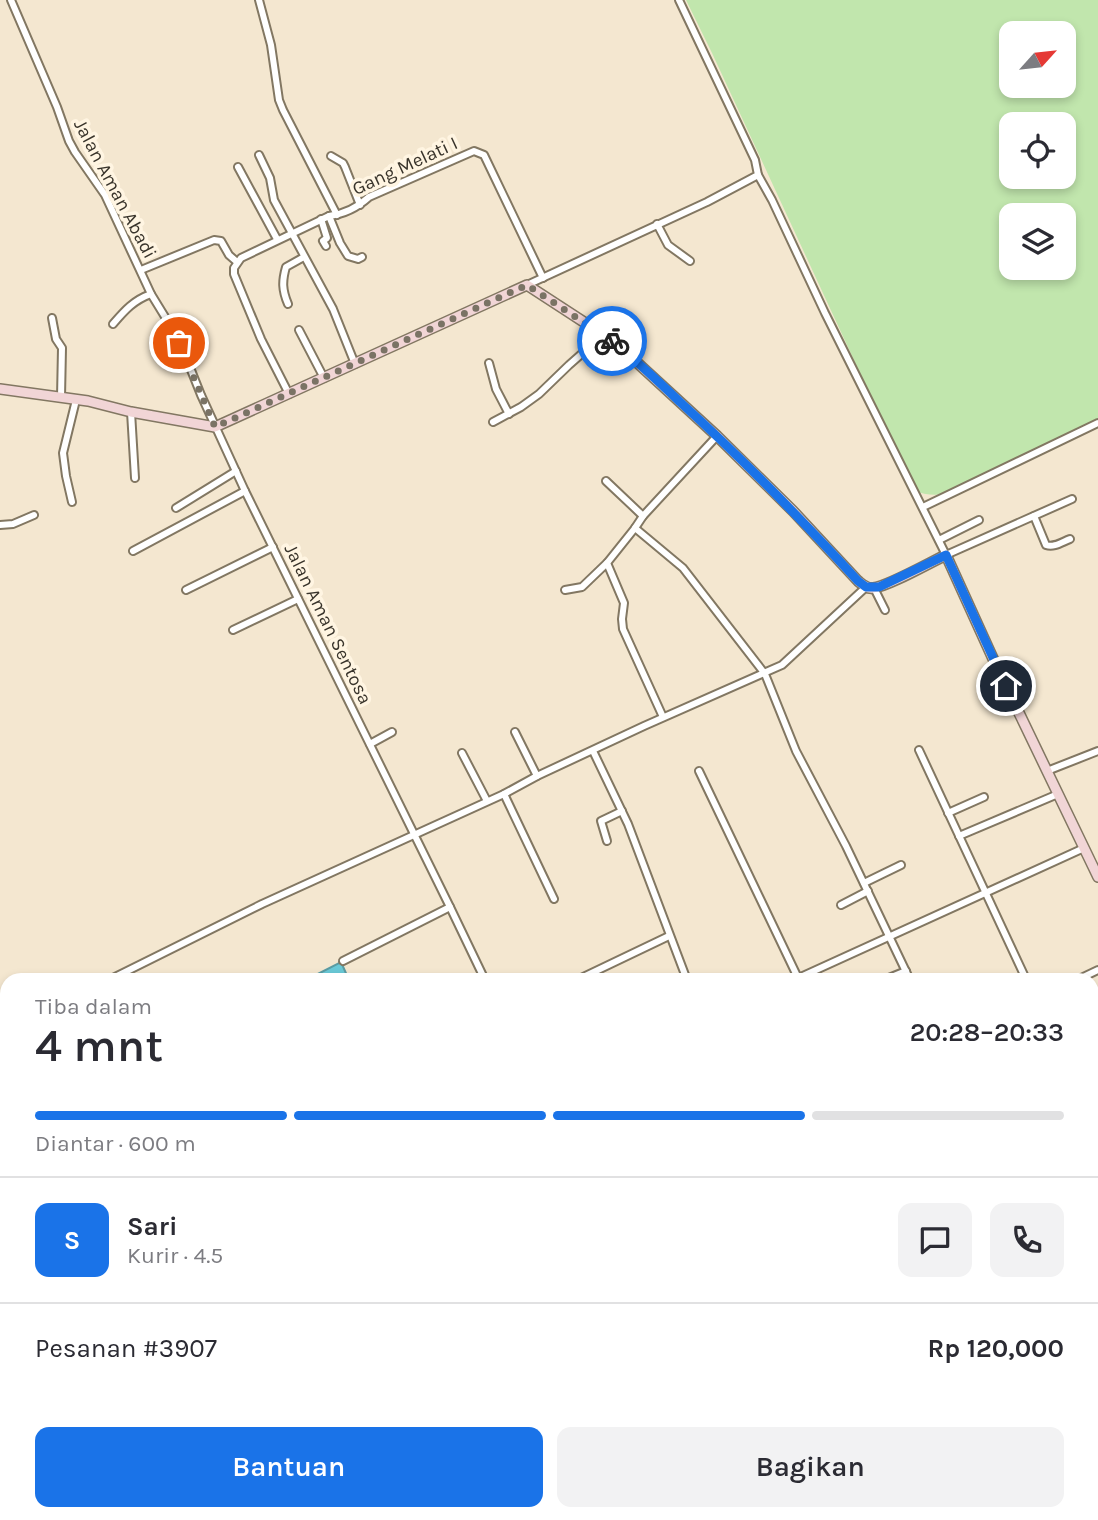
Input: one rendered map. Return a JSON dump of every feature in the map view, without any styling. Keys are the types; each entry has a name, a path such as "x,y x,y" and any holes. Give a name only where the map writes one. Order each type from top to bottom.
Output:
{"street":[{"name":"Jalan Aman Abadi","path":"11,0 69,141 105,195 151,293 179,343 215,427"},
{"path":"259,0 271,45 279,100 283,110 333,215 340,243 348,256 358,259 362,257"},
{"path":"679,0 755,160 758,175 939,540 1098,877"},
{"name":"Gang Melati I","path":"237,262 277,239 360,205 369,197 474,151 484,155 542,278"},
{"path":"259,155 270,178 274,200 333,309 355,364"},
{"path":"331,156 343,163 360,205"},
{"path":"239,167 277,239"},
{"path":"0,389 61,397 215,427 707,202 758,175"},
{"path":"321,219 327,238 323,241 326,246"},
{"path":"657,224 668,245 690,261"},
{"path":"141,270 219,240 237,262 234,268 236,282 289,394"},
{"path":"288,304 282,286 286,267 304,257"},
{"path":"527,285 603,335 631,357 793,511 858,581 870,588 885,610"},
{"path":"113,324 128,306 151,293"},
{"path":"52,318 56,339 62,348 61,397"},
{"path":"299,330 324,378"},
{"path":"493,422 540,394 603,335"},
{"path":"489,363 496,389 509,414"},
{"path":"72,502 64,453 76,400"},
{"path":"131,412 135,478"},
{"path":"923,507 1098,424"},
{"name":"Jalan Aman Sentosa","path":"215,427 482,973"},
{"path":"565,590 582,587 607,563 643,516 717,436"},
{"path":"176,508 236,471"},
{"path":"606,481 643,516"},
{"path":"133,551 245,491"},
{"path":"123,973 262,904 504,794 663,717 731,686 765,674 786,663 870,588 885,584 1072,499"},
{"path":"0,525 13,524 34,515"},
{"path":"1034,516 1046,545 1055,545 1070,539"},
{"path":"939,540 979,520"},
{"path":"635,528 683,568 765,674 796,751 869,891 906,971 901,973"},
{"path":"186,590 273,547"},
{"path":"607,563 624,603 623,629 663,717"},
{"path":"233,630 298,599"},
{"path":"370,744 392,732"},
{"path":"515,732 537,776"},
{"path":"919,750 1023,973"},
{"path":"593,751 622,811 684,973"},
{"path":"1047,771 1098,751"},
{"path":"462,753 487,801"},
{"path":"699,771 794,973"},
{"path":"504,794 554,899"},
{"path":"959,836 1058,794"},
{"path":"948,813 984,797"},
{"path":"607,841 601,821 622,811"},
{"path":"810,973 1084,848"},
{"path":"864,883 901,865"},
{"path":"841,905 869,891"},
{"path":"344,961 450,907"},
{"path":"592,973 669,936"}],"green space":[{"path":"686,0 1098,0 1098,420 947,494 926,494 914,490"}],"water":[{"path":"341,962 346,973 320,973"}],"way so far":[{"path":"179,343 215,427 527,285 612,341"}],"route":[{"path":"612,341 717,436 866,587 879,587 946,555 1006,686"}]}
